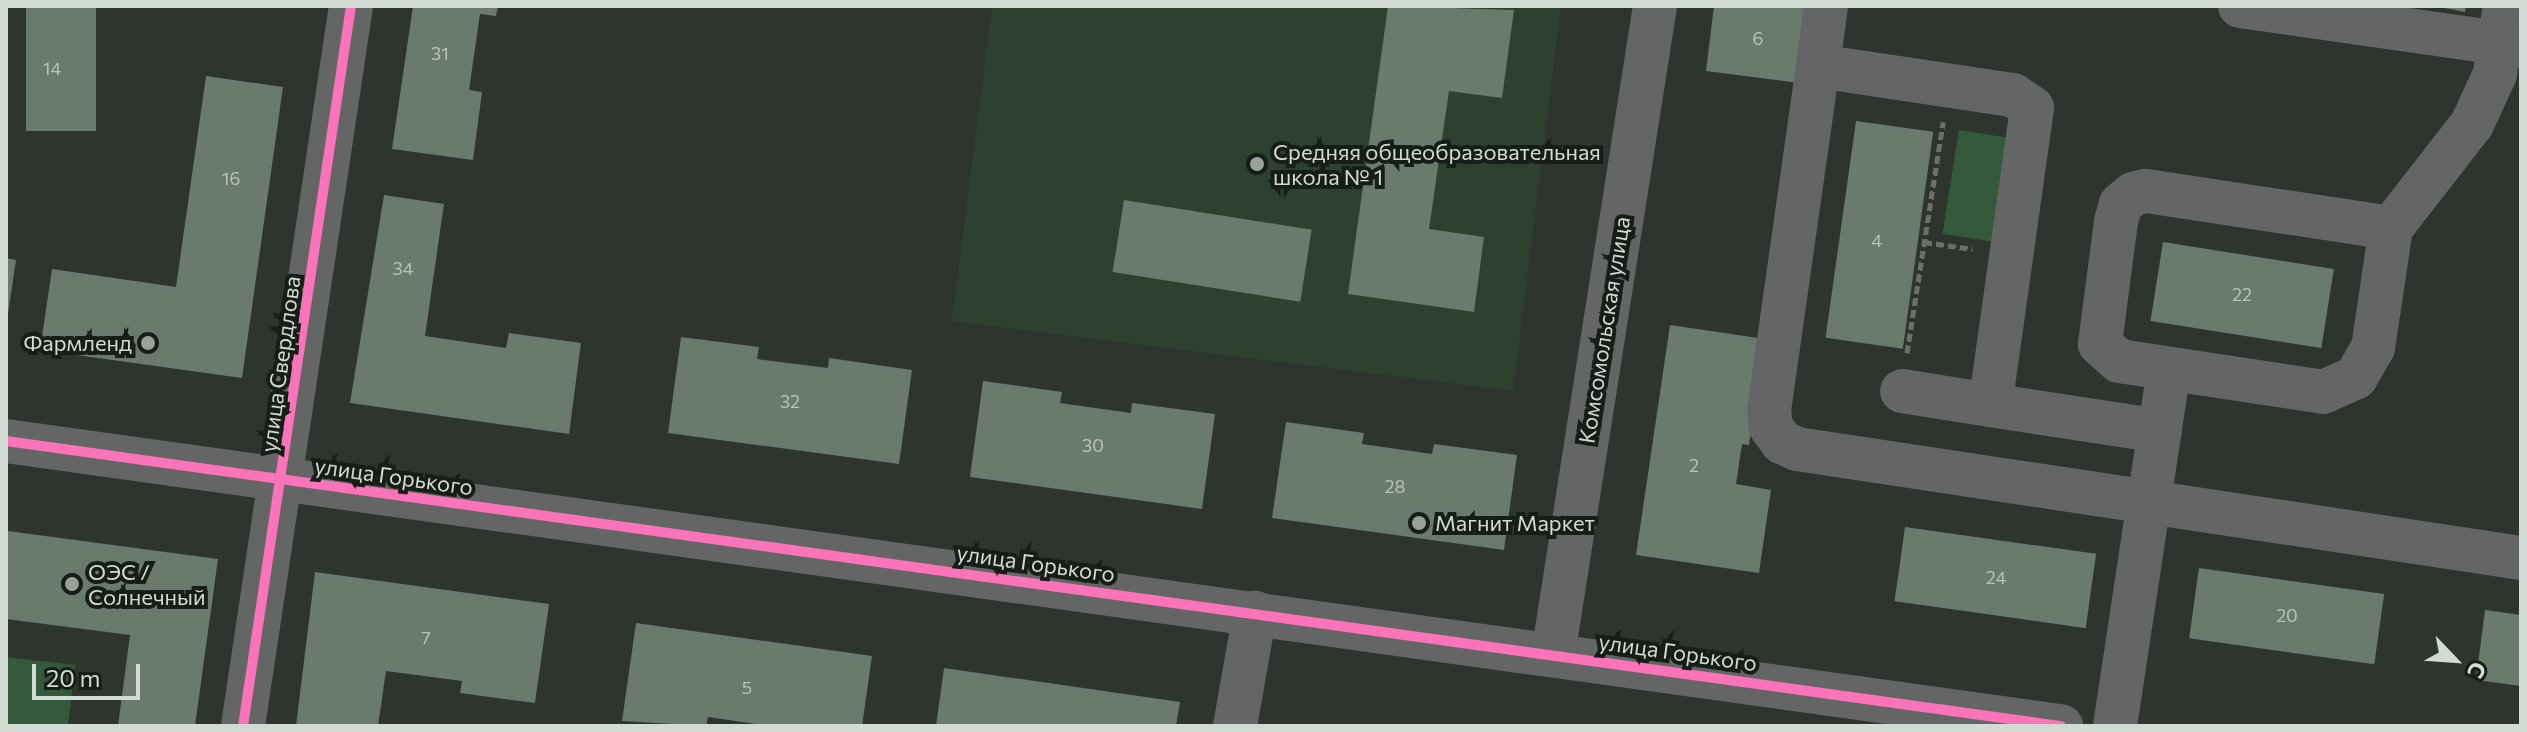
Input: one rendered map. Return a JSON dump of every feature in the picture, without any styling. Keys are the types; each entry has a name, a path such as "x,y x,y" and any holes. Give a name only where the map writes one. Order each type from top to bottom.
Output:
{"street":[{"name":"улица Свердлова","path":"243,726 284,481 351,6"},
{"name":"Комсомольская улица","path":"1553,655 1655,6"},
{"path":"1826,6 1769,409 1771,427 1782,442 1797,449 2521,558"},
{"path":"2240,6 2508,31 2495,74 2472,124 2391,228 2373,348 2366,365 2341,387 2323,392 2119,361 2100,344 2116,222 2121,204 2133,194 2145,191 2391,228"},
{"path":"1818,66 2013,95 2032,108 2034,119 1990,405"},
{"path":"2115,726 2169,369"},
{"path":"1902,391 2160,431"},
{"name":"улица Горького","path":"6,441 2061,726"},
{"path":"1235,726 1255,613"}],"path":[{"path":"1902,391 1948,85"}],"shaded area":[{"name":"Средняя общеобразовательная школа № 1","path":"992,6 1561,6 1513,391 952,321"}],"green space":[{"path":"1959,130 2017,139 2001,243 1943,234"},
{"path":"6,657 75,665 68,726 6,726"}],"building":[{"path":"26,6 96,6 96,131 26,131"},
{"path":"413,6 498,6 496,16 480,14 469,90 482,92 473,160 392,149"},
{"path":"1388,6 1514,10 1502,98 1449,91 1429,229 1484,237 1474,312 1348,294"},
{"path":"1714,6 1811,6 1800,83 1706,71"},
{"path":"2434,6 2466,6 2465,12"},
{"path":"206,76 283,87 242,378 40,350 52,269 176,287"},
{"path":"1856,121 1933,132 1903,349 1826,338"},
{"path":"384,195 444,204 425,336 506,348 509,333 581,343 569,434 350,403"},
{"path":"1124,200 1312,230 1300,302 1113,272"},
{"path":"2163,242 2334,269 2321,348 2150,321"},
{"path":"6,258 16,260 8,314 6,314"},
{"path":"1670,325 1765,339 1749,445 1742,444 1736,484 1771,490 1759,573 1636,555"},
{"path":"681,337 759,347 757,359 828,368 829,358 912,370 899,464 668,433"},
{"path":"983,381 1062,392 1060,403 1131,413 1132,403 1215,414 1202,509 970,477"},
{"path":"1286,422 1364,433 1362,444 1432,454 1434,444 1517,455 1504,550 1272,518"},
{"path":"1905,527 2096,554 2086,628 1895,601"},
{"path":"8,531 218,559 195,726 118,726 130,635 6,619"},
{"path":"2199,568 2384,594 2374,664 2189,638"},
{"path":"315,572 549,604 535,703 460,693 462,681 386,671 378,726 296,726"},
{"path":"2485,610 2521,615 2521,686 2476,680"},
{"path":"636,623 872,656 862,726 769,726 708,717 706,726 622,721"},
{"path":"944,668 1180,702 1176,726 936,726"}],"cycle path":[{"path":"243,726 351,6"},
{"path":"6,441 2061,726"}],"place":[{"name":"Средняя общеобразовательная школа № 1","path":"1257,164"},
{"name":"Фармленд","path":"148,343"},
{"name":"Магнит Маркет","path":"1419,523"},
{"name":"ОЭС / Солнечный","path":"72,584"}]}
